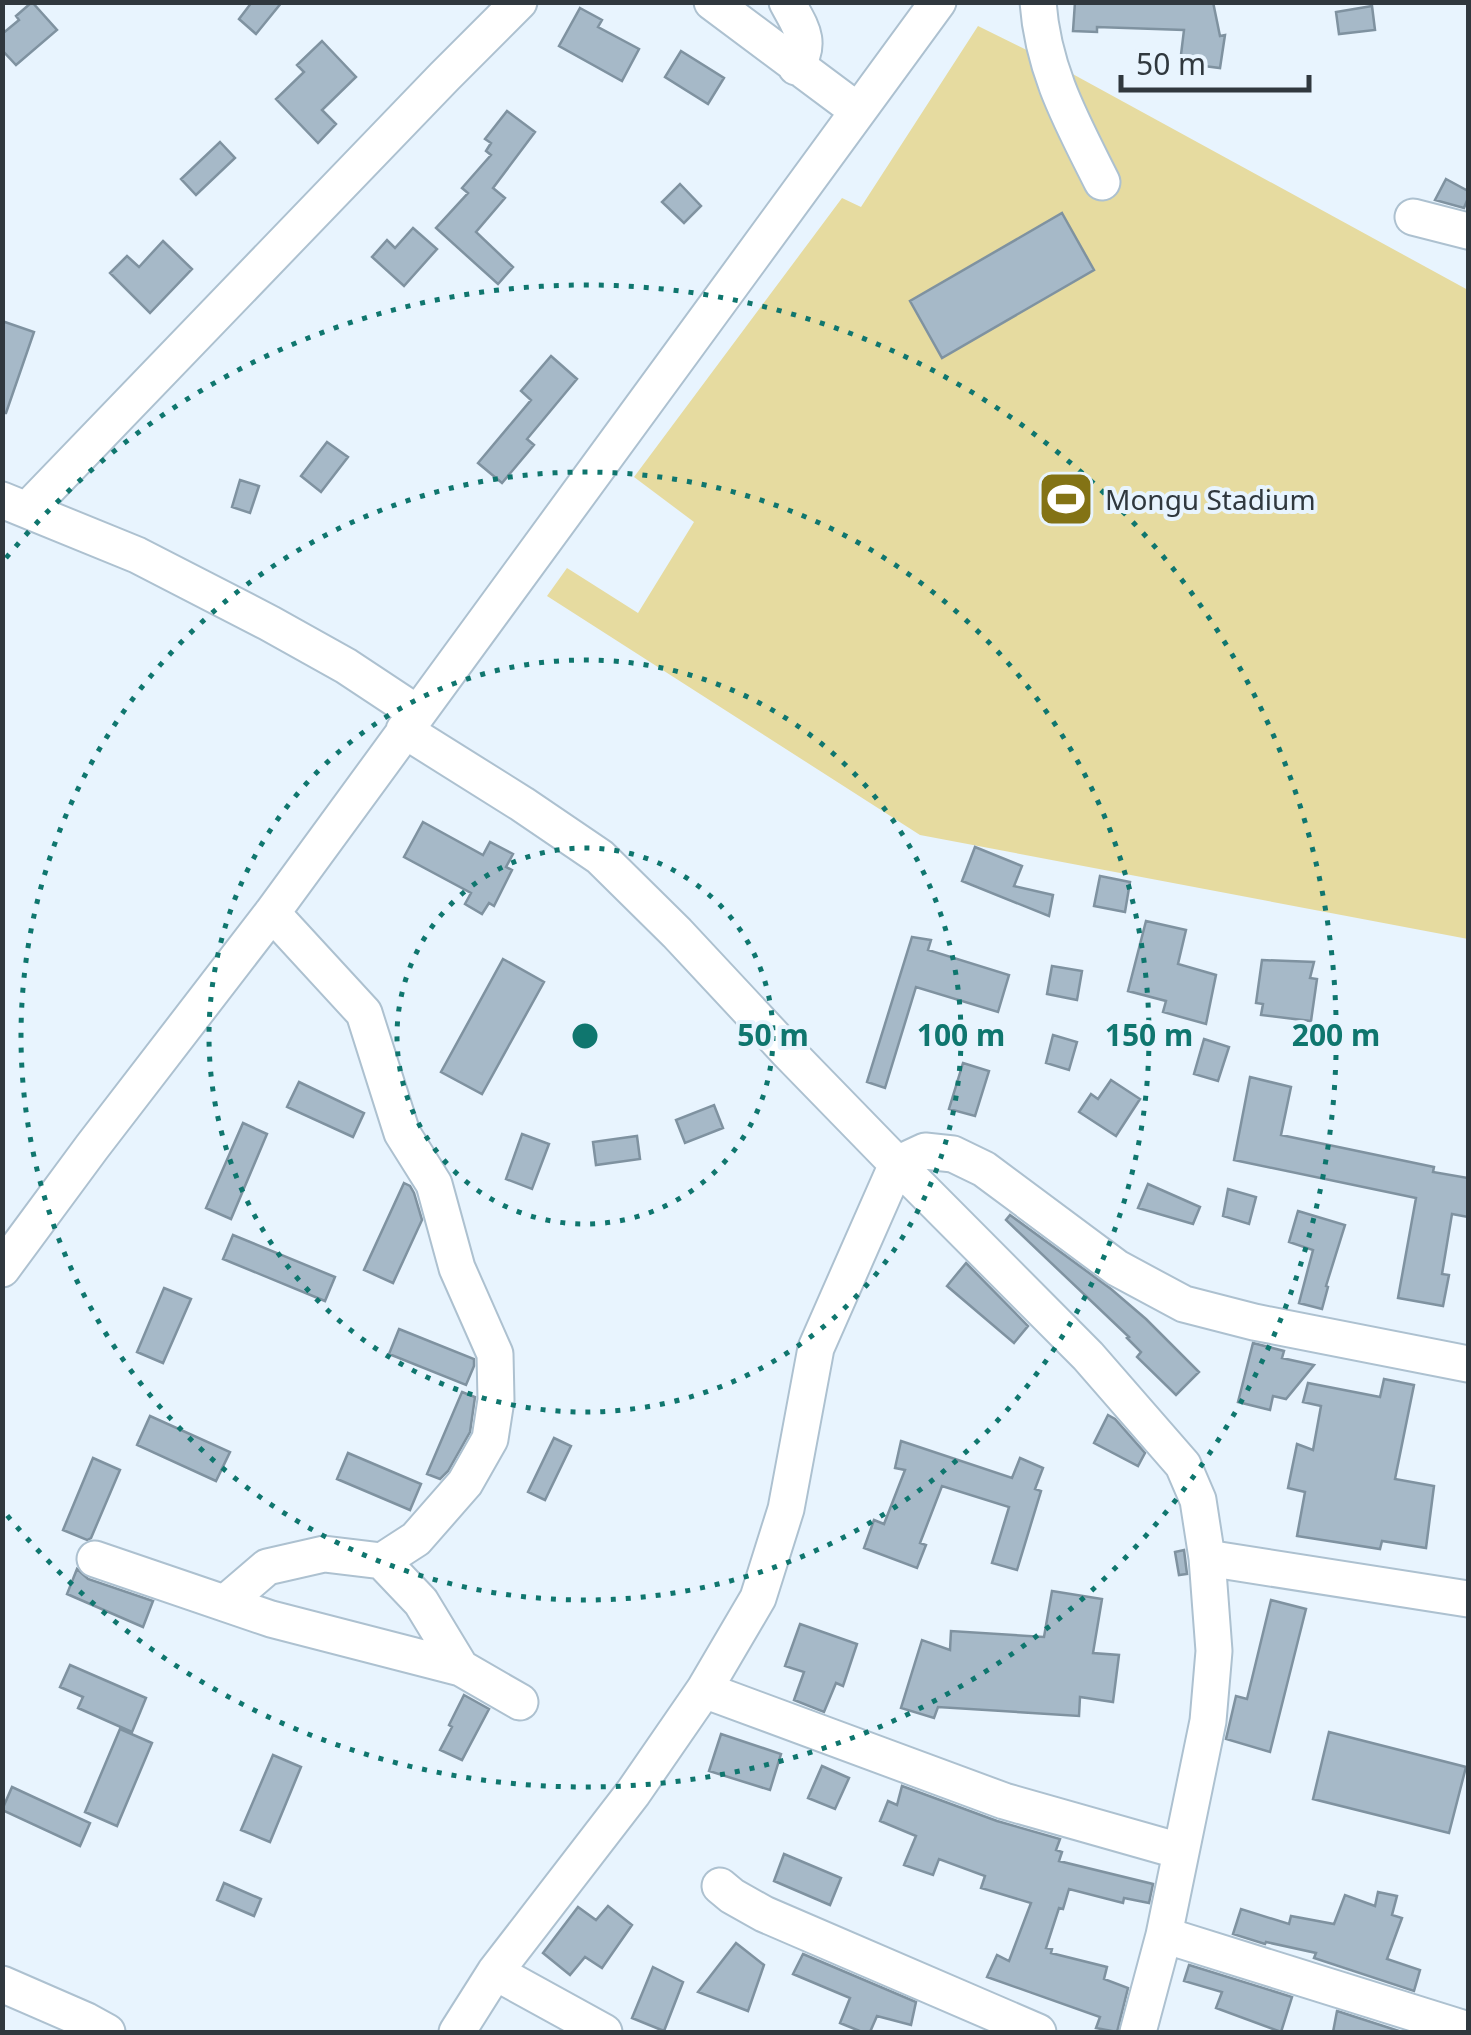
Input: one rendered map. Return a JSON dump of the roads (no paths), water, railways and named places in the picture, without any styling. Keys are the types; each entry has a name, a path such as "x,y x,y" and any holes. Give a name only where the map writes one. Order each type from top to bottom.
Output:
{"street":[{"path":"519,2 15,504 138,556 270,622 346,666 410,722 600,857 1088,1356 1183,1465 1198,1500 1214,1651 1209,1703 1164,1935 1138,2032"},
{"path":"712,2 858,112"},
{"path":"787,2 804,34 805,54 796,67"},
{"path":"2,1269 272,914 938,2"},
{"path":"1038,2 1047,60 1060,99 1102,182"},
{"path":"1413,217 1468,232"},
{"path":"272,914 364,1012 402,1133 434,1184 457,1268 495,1354 496,1400 490,1439 465,1483 416,1539 382,1561"},
{"path":"457,2032 494,1972 632,1794 704,1690 758,1598 786,1509 816,1348 897,1164 925,1151 953,1154 984,1169 1117,1268 1184,1304 1254,1322 1468,1364"},
{"path":"224,1603 268,1566 324,1554 382,1561 421,1602 460,1668"},
{"path":"1207,1558 1468,1599"},
{"path":"94,1559 271,1619 460,1668 520,1702"},
{"path":"704,1690 1004,1801 1180,1851"},
{"path":"720,1886 764,1914 1038,2032"},
{"path":"1164,1935 1468,2030"},
{"path":"494,1972 604,2032"},
{"path":"2,1984 107,2032"}],"place":[{"name":"Mongu Stadium","path":"1066,499"}]}
